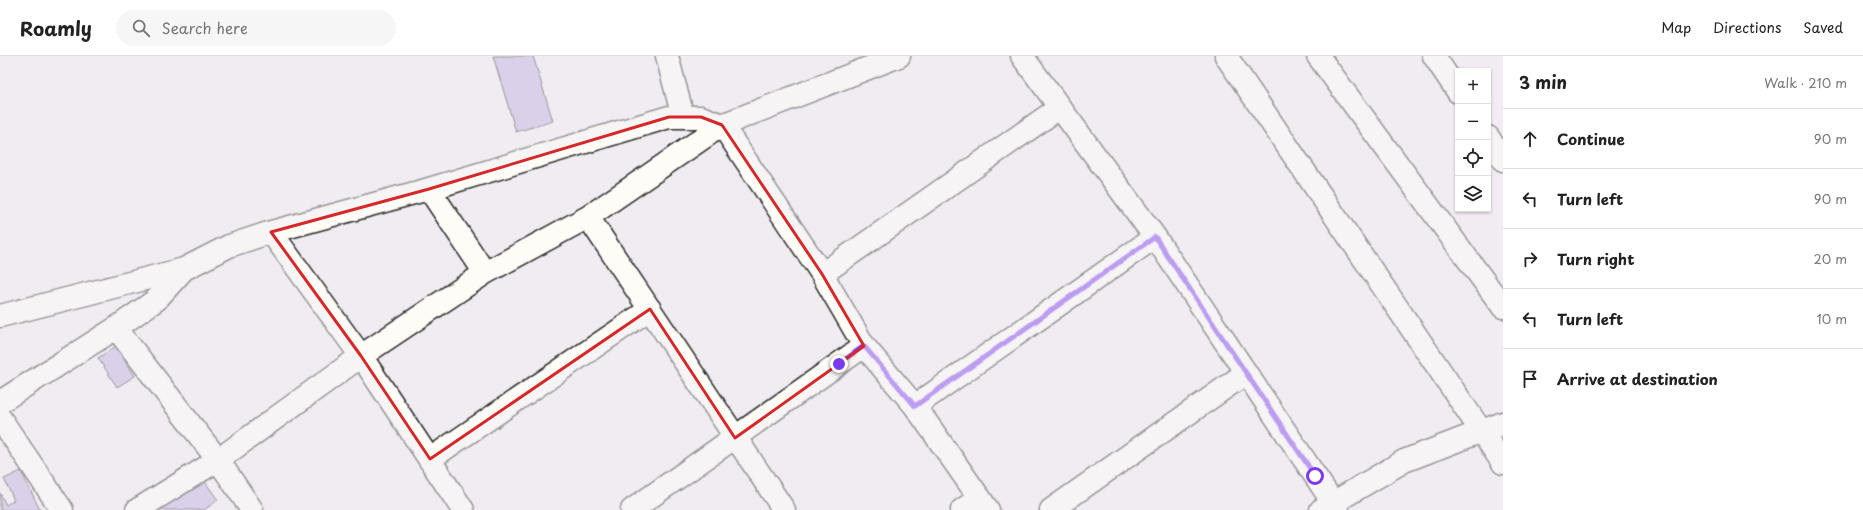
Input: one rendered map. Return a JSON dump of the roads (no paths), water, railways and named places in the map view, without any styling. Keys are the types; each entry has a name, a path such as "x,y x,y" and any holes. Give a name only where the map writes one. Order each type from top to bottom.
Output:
{"street":[{"path":"667,56 683,117"},
{"path":"137,510 218,460 361,356 485,273 588,217 722,125 899,56"},
{"path":"1022,56 1155,237 1246,373 1330,507 1404,461 1503,423"},
{"path":"1226,56 1503,463"},
{"path":"1318,56 1503,307"},
{"path":"1434,56 1455,88"},
{"path":"822,274 1060,108"},
{"path":"0,316 184,269 229,246 271,232 429,189 669,117 701,117 722,125 822,274 864,346 915,406 984,504 962,510"},
{"path":"1490,140 1503,160"},
{"path":"429,189 485,273"},
{"path":"588,217 784,510"},
{"path":"271,232 361,356 463,510"},
{"path":"915,406 1155,237"},
{"path":"0,402 116,328 156,300 184,269"},
{"path":"430,459 650,309"},
{"path":"116,328 218,460 252,510"},
{"path":"632,510 736,438 864,346"},
{"path":"1051,510 1246,373"},
{"path":"0,418 62,510"}]}
